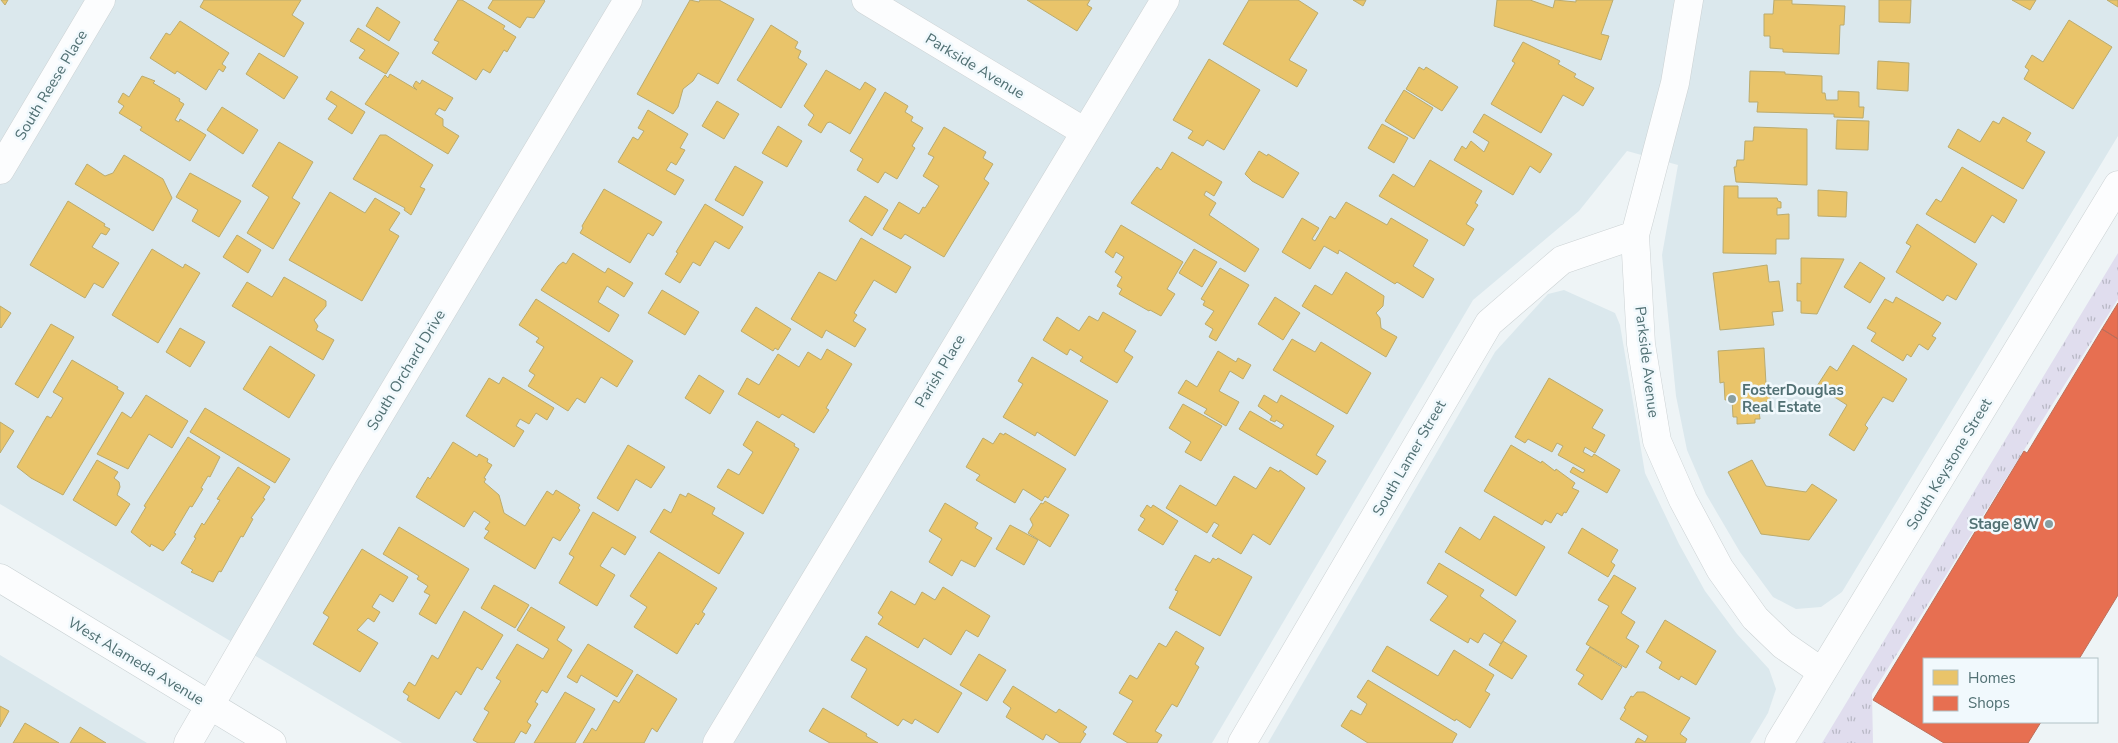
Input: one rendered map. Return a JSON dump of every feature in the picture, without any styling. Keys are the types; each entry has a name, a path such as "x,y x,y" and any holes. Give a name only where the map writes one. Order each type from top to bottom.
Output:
{"street":[{"name":"South Reese Place","path":"0,170 101,0"},
{"name":"South Orchard Drive","path":"188,743 344,474 628,0"},
{"name":"Parkside Avenue","path":"866,0 1085,132"},
{"name":"Parish Place","path":"717,743 1164,0"},
{"name":"Parkside Avenue","path":"1689,0 1674,83 1635,235 1641,344 1657,441 1683,500 1720,569 1755,618 1783,645 1822,672"},
{"name":"South Keystone Street","path":"1780,743 2118,185"},
{"name":"South Lamer Street","path":"1242,743 1489,323 1562,260 1635,235"},
{"name":"West Alameda Avenue","path":"0,578 272,743"}],"shaded area":[{"path":"0,0 2118,0 2118,136 1842,592 1821,607 1796,609 1773,597 1740,552 1706,494 1687,450 1676,396 1662,255 1678,165 1627,151 1579,211 1473,300 1212,743 402,743 0,504"},
{"path":"1564,290 1615,313 1620,325 1645,473 1679,544 1705,591 1737,634 1769,669 1776,689 1768,713 1750,743 1268,743 1495,352 1548,294"},
{"path":"0,655 147,743 0,743"}],"green space":[{"path":"2118,253 2118,299 1872,694 1873,743 1822,743"}],"building: Homes":[{"path":"1,0 8,0 5,5"},
{"path":"204,0 301,0 292,15 304,23 284,57 200,7"},
{"path":"458,0 462,0 505,26 503,29 516,37 507,52 504,50 490,73 483,69 476,80 432,53 439,42 434,40"},
{"path":"493,0 545,1 534,18 527,17 520,28 488,8"},
{"path":"690,0 699,2 700,0 719,0 754,19 718,84 698,73 693,81 683,89 678,107 673,114 637,94"},
{"path":"1027,0 1090,0 1087,5 1092,8 1077,31"},
{"path":"1249,0 1298,0 1318,13 1289,60 1307,70 1297,87 1223,44"},
{"path":"1353,0 1366,0 1363,6"},
{"path":"1497,0 1530,0 1553,8 1555,0 1576,2 1576,0 1613,0 1601,34 1609,36 1601,60 1494,26"},
{"path":"1774,0 1792,0 1792,4 1845,6 1844,25 1840,25 1839,54 1783,52 1783,49 1770,48 1770,36 1764,36 1764,14 1773,14"},
{"path":"1879,0 1911,0 1910,23 1879,22"},
{"path":"2012,0 2036,0 2030,10"},
{"path":"2107,0 2118,0 2118,7"},
{"path":"377,7 400,22 389,41 366,26"},
{"path":"2069,20 2112,47 2073,109 2024,79 2029,70 2025,67 2032,55 2043,62"},
{"path":"180,21 229,53 222,64 226,67 223,72 219,69 206,90 177,71 175,74 150,58 166,33 170,35"},
{"path":"771,25 798,42 795,48 801,51 798,58 807,64 781,108 737,80"},
{"path":"358,28 399,53 386,74 359,58 365,50 350,41"},
{"path":"1523,42 1560,61 1558,64 1576,74 1574,77 1594,88 1583,106 1563,95 1541,133 1491,104 1515,63 1512,61"},
{"path":"259,53 298,77 284,99 246,74"},
{"path":"1209,59 1260,90 1224,150 1207,140 1203,146 1188,138 1193,131 1173,120"},
{"path":"1878,61 1909,63 1908,91 1877,89"},
{"path":"1419,67 1424,70 1426,67 1458,87 1442,111 1406,89"},
{"path":"826,70 860,90 865,82 876,89 850,134 830,122 827,123 821,133 808,125 814,115 804,106"},
{"path":"1750,71 1822,76 1822,93 1825,93 1826,100 1838,100 1838,91 1859,92 1859,107 1864,107 1863,118 1834,117 1834,114 1757,112 1758,102 1749,102"},
{"path":"390,74 417,90 413,86 416,81 420,84 422,80 453,98 445,111 439,108 435,114 443,119 443,126 459,136 448,154 365,104 385,75 388,78"},
{"path":"142,76 155,81 153,83 180,99 179,101 184,104 175,120 179,122 180,119 206,135 190,161 140,130 142,127 119,113 124,106 118,102 123,93 129,97"},
{"path":"1404,90 1433,108 1414,139 1385,121"},
{"path":"331,91 365,112 352,134 328,119 337,106 326,99"},
{"path":"885,92 908,106 905,112 913,117 911,121 923,128 912,146 915,148 897,179 885,172 878,183 857,170 863,159 850,151"},
{"path":"717,101 739,114 724,139 702,126"},
{"path":"222,107 258,130 243,154 207,130"},
{"path":"648,110 688,134 680,148 685,150 676,165 671,162 666,170 684,180 675,195 618,162 633,137 638,140 644,131 638,128"},
{"path":"1484,114 1552,154 1540,173 1530,166 1513,195 1454,160 1462,146 1466,149 1471,141 1484,152 1489,142 1473,132"},
{"path":"2003,117 2031,133 2026,141 2045,152 2023,189 1948,147 1958,129 1980,142 1993,121 1999,124"},
{"path":"1837,120 1869,121 1868,150 1836,149"},
{"path":"1382,124 1408,138 1394,163 1368,148"},
{"path":"778,126 802,141 787,167 762,153"},
{"path":"944,127 986,152 983,158 993,164 984,179 989,183 944,257 905,234 901,239 883,229 899,202 919,214 939,186 923,176 934,157 928,154"},
{"path":"1754,127 1807,129 1807,185 1736,182 1734,167 1736,167 1737,160 1744,160 1745,141 1753,141"},
{"path":"380,135 386,135 433,165 420,187 425,189 411,215 404,210 405,208 353,179"},
{"path":"279,142 313,162 292,198 300,203 273,249 247,233 269,197 252,186"},
{"path":"1259,151 1267,156 1268,154 1299,173 1283,198 1252,181 1245,174"},
{"path":"1172,152 1222,182 1214,196 1206,191 1204,195 1216,203 1209,215 1259,249 1245,272 1131,203 1157,167 1161,170"},
{"path":"124,155 163,179 172,198 153,231 75,184 87,164 105,176 113,173"},
{"path":"1430,160 1482,191 1475,203 1478,205 1466,224 1474,229 1464,246 1379,196 1393,174 1414,187"},
{"path":"735,166 763,182 743,216 715,200"},
{"path":"1962,167 2017,200 2004,223 1992,215 1975,243 1926,214 1936,199 1941,202"},
{"path":"190,173 241,201 219,237 192,221 198,210 176,197"},
{"path":"1724,186 1738,186 1738,198 1777,198 1781,202 1781,208 1777,208 1777,215 1789,214 1789,239 1776,239 1776,254 1723,253"},
{"path":"604,189 662,222 653,236 648,233 630,263 580,233 583,228 582,226"},
{"path":"1818,190 1847,192 1846,217 1818,216"},
{"path":"330,192 365,213 375,198 400,213 389,230 399,236 362,301 289,260"},
{"path":"865,196 888,210 872,236 849,221"},
{"path":"68,201 110,229 106,235 101,233 92,247 119,263 103,288 94,283 85,298 30,265"},
{"path":"1346,202 1387,225 1391,218 1428,240 1413,266 1434,279 1423,298 1397,282 1395,284 1339,250 1338,254 1324,246 1310,269 1282,252 1302,218 1319,228 1312,239 1315,241 1330,216 1335,219"},
{"path":"705,204 743,227 729,249 715,241 700,266 693,262 680,283 665,274"},
{"path":"1917,224 1977,264 1956,300 1947,295 1943,301 1896,272 1911,246 1906,243"},
{"path":"1121,225 1183,262 1167,289 1175,294 1161,316 1119,294 1122,289 1117,286 1122,277 1115,272 1124,257 1116,252 1113,258 1105,252"},
{"path":"237,235 261,250 248,273 223,257"},
{"path":"861,238 911,267 896,293 874,280 854,313 857,315 853,321 866,329 855,347 826,330 822,338 791,319 819,272 836,281"},
{"path":"152,249 183,268 185,264 200,273 158,343 112,315"},
{"path":"1194,249 1217,262 1202,287 1179,273"},
{"path":"573,253 605,273 608,268 633,283 624,297 607,286 598,302 619,315 609,332 541,290 558,266 563,262 566,264"},
{"path":"1801,258 1844,259 1817,314 1801,313 1801,301 1797,301 1797,283 1801,284"},
{"path":"1860,262 1885,278 1870,303 1844,287"},
{"path":"1767,265 1769,282 1779,281 1783,311 1772,312 1774,325 1720,330 1713,273"},
{"path":"1220,268 1249,285 1216,341 1209,337 1213,329 1205,324 1214,311 1203,305 1205,301 1201,299"},
{"path":"1346,272 1384,296 1383,306 1376,313 1380,318 1381,328 1397,337 1386,357 1302,306 1315,285 1332,295"},
{"path":"284,277 326,301 326,306 314,320 318,326 316,330 334,340 323,360 232,306 247,282 272,297"},
{"path":"662,290 699,312 685,335 648,313"},
{"path":"1275,297 1300,313 1283,340 1258,324"},
{"path":"1896,297 1941,323 1932,336 1936,338 1928,350 1919,344 1911,357 1907,354 1903,361 1871,341 1876,333 1867,328 1885,299 1893,303"},
{"path":"536,299 633,361 617,387 601,377 585,403 577,398 568,411 528,386 535,375 529,371 544,347 536,342 539,338 519,325"},
{"path":"0,306 11,313 1,328 0,327"},
{"path":"756,307 791,329 778,350 775,348 773,351 741,331"},
{"path":"1103,312 1136,331 1124,351 1133,357 1117,383 1080,361 1083,357 1070,349 1067,355 1043,340 1057,317 1079,331 1089,316 1098,321"},
{"path":"51,324 74,337 38,398 15,384"},
{"path":"180,328 205,342 190,367 166,352"},
{"path":"1292,339 1315,352 1321,342 1371,373 1347,414 1273,370"},
{"path":"1853,345 1907,379 1893,402 1883,397 1865,425 1868,428 1854,451 1829,435 1847,405 1817,386 1830,366 1837,371"},
{"path":"270,346 315,375 289,418 243,389"},
{"path":"1764,348 1766,384 1769,384 1770,401 1763,402 1764,411 1759,411 1760,419 1755,419 1755,423 1737,424 1737,417 1733,417 1732,399 1725,400 1724,382 1720,383 1718,351"},
{"path":"827,349 852,364 826,408 829,410 814,433 782,414 779,418 738,394 747,378 759,385 778,354 799,367 808,352 821,360"},
{"path":"1218,351 1236,362 1238,358 1251,365 1243,379 1230,371 1219,391 1239,402 1226,426 1204,413 1207,409 1178,393 1186,380 1197,387"},
{"path":"1032,357 1108,401 1075,456 1037,432 1035,436 1003,417 1023,384 1018,381"},
{"path":"72,360 118,387 117,389 124,393 63,495 31,478 17,467 47,416 51,418 63,398 53,392"},
{"path":"699,375 724,391 710,414 685,398"},
{"path":"503,377 554,408 547,420 536,413 529,424 520,419 516,426 524,431 514,447 466,416 489,378 499,384"},
{"path":"1549,378 1603,410 1592,428 1605,435 1595,453 1585,447 1583,452 1592,457 1594,454 1620,470 1607,493 1570,472 1573,467 1583,473 1585,470 1558,455 1563,446 1557,443 1552,452 1528,439 1525,443 1515,437"},
{"path":"146,395 188,421 172,448 149,434 128,469 97,454 122,412 131,418"},
{"path":"1264,395 1277,403 1281,395 1334,426 1316,455 1326,461 1317,475 1239,429 1250,411 1281,429 1284,425 1276,420 1275,422 1270,420 1272,416 1258,406"},
{"path":"1183,404 1222,426 1201,461 1185,452 1191,442 1169,428"},
{"path":"205,408 290,459 275,483 190,432"},
{"path":"757,421 795,444 794,446 799,449 763,514 717,487 728,469 739,475 753,452 743,445"},
{"path":"0,422 14,431 0,453"},
{"path":"1000,433 1004,435 1005,433 1066,469 1048,498 1045,496 1042,501 1023,489 1015,503 976,480 980,475 966,467 983,438 993,444"},
{"path":"188,437 220,457 210,477 208,476 201,488 203,489 174,533 176,534 163,551 151,544 150,547 131,532 146,507 144,506"},
{"path":"453,442 477,457 479,454 488,459 487,462 492,465 484,478 486,479 484,482 499,495 504,513 525,526 547,491 553,495 556,490 580,505 578,508 580,510 560,541 553,537 535,569 484,538 489,531 485,529 490,522 474,511 464,527 416,497 428,477 430,479"},
{"path":"628,445 665,467 651,488 636,479 618,511 597,498"},
{"path":"1511,445 1541,463 1542,461 1555,471 1556,469 1575,483 1572,488 1579,491 1566,513 1564,512 1562,516 1557,513 1551,523 1545,520 1542,525 1484,491"},
{"path":"97,460 118,472 114,478 119,482 120,487 117,495 130,504 116,526 73,500"},
{"path":"1752,460 1766,486 1806,492 1812,484 1837,500 1809,540 1761,534 1728,472"},
{"path":"238,467 270,487 263,498 265,499 251,518 253,519 243,537 241,536 221,572 219,571 213,582 191,572 193,570 181,563 196,538 194,537 202,523 204,525 220,500 217,499"},
{"path":"1270,467 1279,472 1280,470 1305,488 1270,545 1253,534 1241,554 1212,536 1219,525 1214,522 1207,533 1166,508 1180,485 1216,506 1234,476 1256,489"},
{"path":"688,493 715,508 712,514 744,533 719,574 650,532 664,509 671,513 680,494 686,497"},
{"path":"1045,501 1069,515 1050,547 1028,533 1033,525 1030,519 1041,503 1043,504"},
{"path":"945,503 978,523 975,528 992,538 975,567 961,560 952,576 929,562 942,539 929,531"},
{"path":"1147,505 1151,508 1153,505 1178,521 1163,545 1138,530 1145,519 1140,516"},
{"path":"593,512 636,537 625,555 612,547 600,566 615,575 597,606 559,583 574,557 569,554"},
{"path":"1494,516 1545,547 1516,596 1445,552 1460,527 1480,540"},
{"path":"1010,525 1038,540 1024,565 996,549"},
{"path":"399,527 469,569 436,624 419,614 430,595 424,592 428,586 417,579 419,576 383,554"},
{"path":"1582,528 1618,550 1611,562 1615,565 1608,577 1568,553"},
{"path":"362,549 408,577 393,602 380,594 372,607 380,612 374,622 368,618 357,630 378,643 360,672 313,644 329,617 323,613"},
{"path":"659,552 717,588 702,612 705,614 698,625 696,623 677,654 634,627 647,607 630,596"},
{"path":"1195,555 1210,563 1213,558 1216,560 1218,558 1252,577 1220,636 1169,608 1178,591 1175,590"},
{"path":"1439,563 1484,590 1480,596 1516,621 1501,644 1484,633 1478,643 1470,638 1468,643 1430,620 1448,596 1427,583"},
{"path":"1614,575 1636,588 1621,613 1635,622 1626,638 1639,646 1626,668 1586,644 1609,606 1598,600"},
{"path":"494,585 529,605 515,628 481,608"},
{"path":"943,587 990,616 978,637 966,630 951,655 924,638 918,648 878,624 883,617 878,613 891,591 915,605 922,592 935,600"},
{"path":"531,607 565,627 557,640 572,650 547,693 542,690 535,702 538,704 527,722 531,725 526,734 521,731 514,743 478,743 473,740 489,712 484,709 501,681 496,678 517,644 543,659 549,649 517,630"},
{"path":"464,611 503,635 482,670 477,667 461,695 456,691 439,719 407,700 409,696 403,692 409,682 415,686 432,655 438,659"},
{"path":"1665,620 1716,651 1696,685 1681,676 1679,680 1659,668 1662,662 1646,652"},
{"path":"1176,631 1204,648 1195,664 1199,667 1177,707 1172,704 1155,731 1162,735 1157,743 1128,743 1113,734 1133,701 1119,693 1130,675 1137,679 1159,643 1166,647"},
{"path":"866,636 962,693 938,733 915,719 912,724 903,719 898,726 851,697 867,669 851,660"},
{"path":"1503,641 1527,656 1512,679 1489,665"},
{"path":"588,644 633,671 617,697 581,675 577,683 567,677"},
{"path":"1387,646 1438,676 1454,650 1494,675 1485,691 1490,694 1470,728 1372,671"},
{"path":"1590,647 1622,667 1602,700 1578,684 1584,675 1576,670"},
{"path":"979,654 1006,670 987,701 960,685"},
{"path":"637,674 677,699 657,732 652,728 644,743 583,743 592,728 596,731 614,700 619,703"},
{"path":"1368,680 1457,734 1452,743 1368,743 1341,726 1351,710 1361,715 1367,704 1357,697"},
{"path":"1013,686 1056,713 1059,709 1087,727 1083,732 1086,734 1080,743 1060,743 1046,734 1043,740 1006,717 1011,708 1003,702"},
{"path":"565,692 595,709 575,743 534,743"},
{"path":"1637,692 1644,692 1690,718 1680,734 1687,739 1685,743 1635,743 1638,738 1645,742 1648,736 1620,719 1631,696 1633,697"},
{"path":"0,706 9,711 0,727"},
{"path":"823,708 867,734 866,736 878,743 830,743 809,731"},
{"path":"25,723 59,743 13,743"},
{"path":"80,727 106,743 70,743"}],"building: Shops":[{"path":"2118,303 2118,339 2102,329"},
{"name":"Stage 8W","path":"2102,329 2118,339 2118,595 2080,658 1923,658 1923,723 2040,723 2028,743 1944,743 1873,700 2024,451 2027,453"}],"place":[{"name":"FosterDouglas Real Estate","path":"1732,399"},
{"name":"Stage 8W","path":"2049,524"}]}
